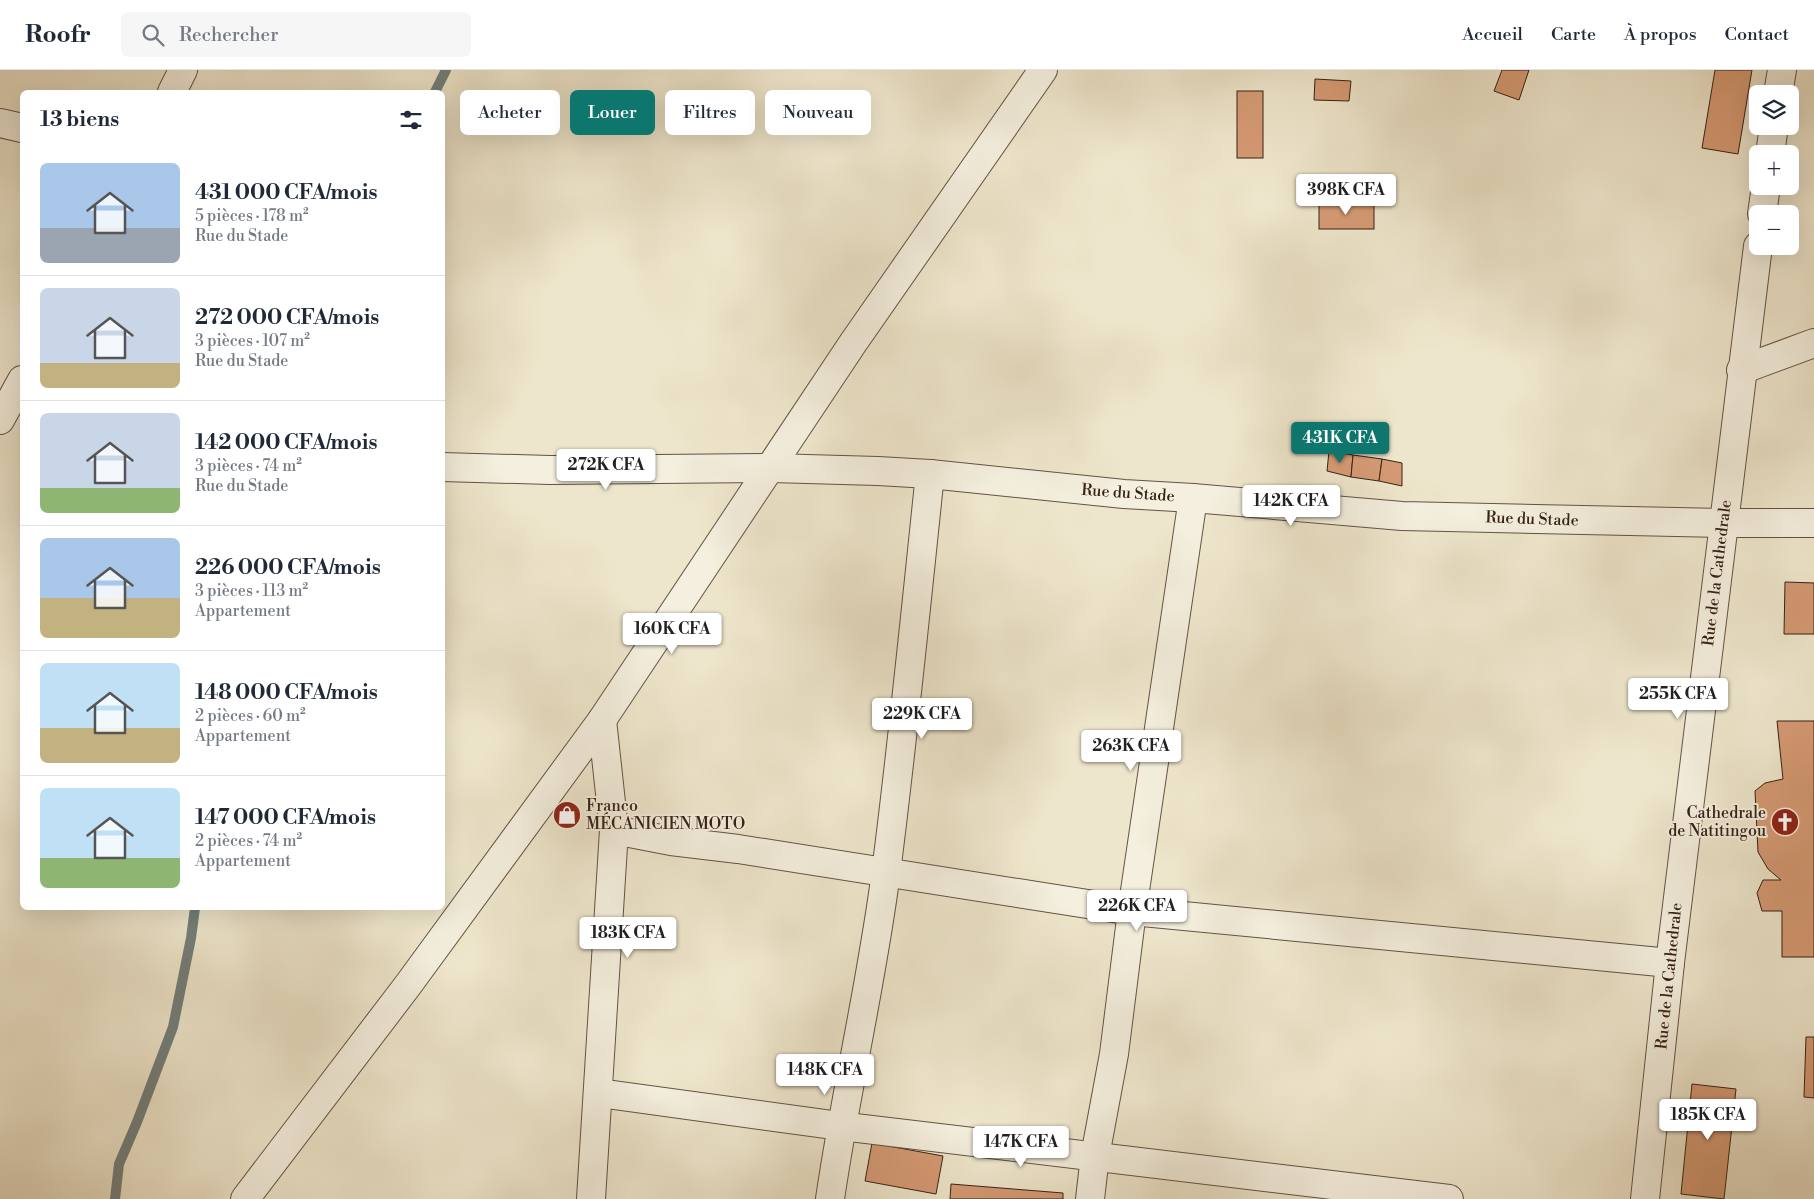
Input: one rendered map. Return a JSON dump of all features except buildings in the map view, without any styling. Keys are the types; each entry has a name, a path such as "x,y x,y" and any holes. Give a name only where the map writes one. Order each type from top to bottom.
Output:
{"street":[{"path":"173,90 183,70"},
{"path":"244,1199 408,985 602,720 853,343 1043,70"},
{"path":"1780,85 1782,70"},
{"path":"0,123 20,128"},
{"name":"Rue de la Cathedrale","path":"1645,1199 1670,963 1741,370 1757,255"},
{"path":"1741,370 1814,343"},
{"path":"0,420 20,384"},
{"name":"Rue du Stade","path":"445,467 550,470 770,468 930,474 1124,494 1194,498 1402,516 1723,523 1814,522"},
{"path":"830,1199 840,1126 867,1000 886,872 930,474"},
{"path":"1090,1199 1095,1156 1114,1054 1132,911 1194,498"},
{"path":"591,1199 614,830 602,720"},
{"path":"614,830 1132,911 1670,963"},
{"path":"598,1093 840,1126 1449,1199"}],"waterway":[{"path":"436,90 446,70"},
{"path":"115,1199 119,1164 173,1027 195,910"}],"place":[{"name":"Franco MÉCANICIEN MOTO","path":"567,815"},
{"name":"Cathedrale de Natitingou","path":"1785,822"}]}
